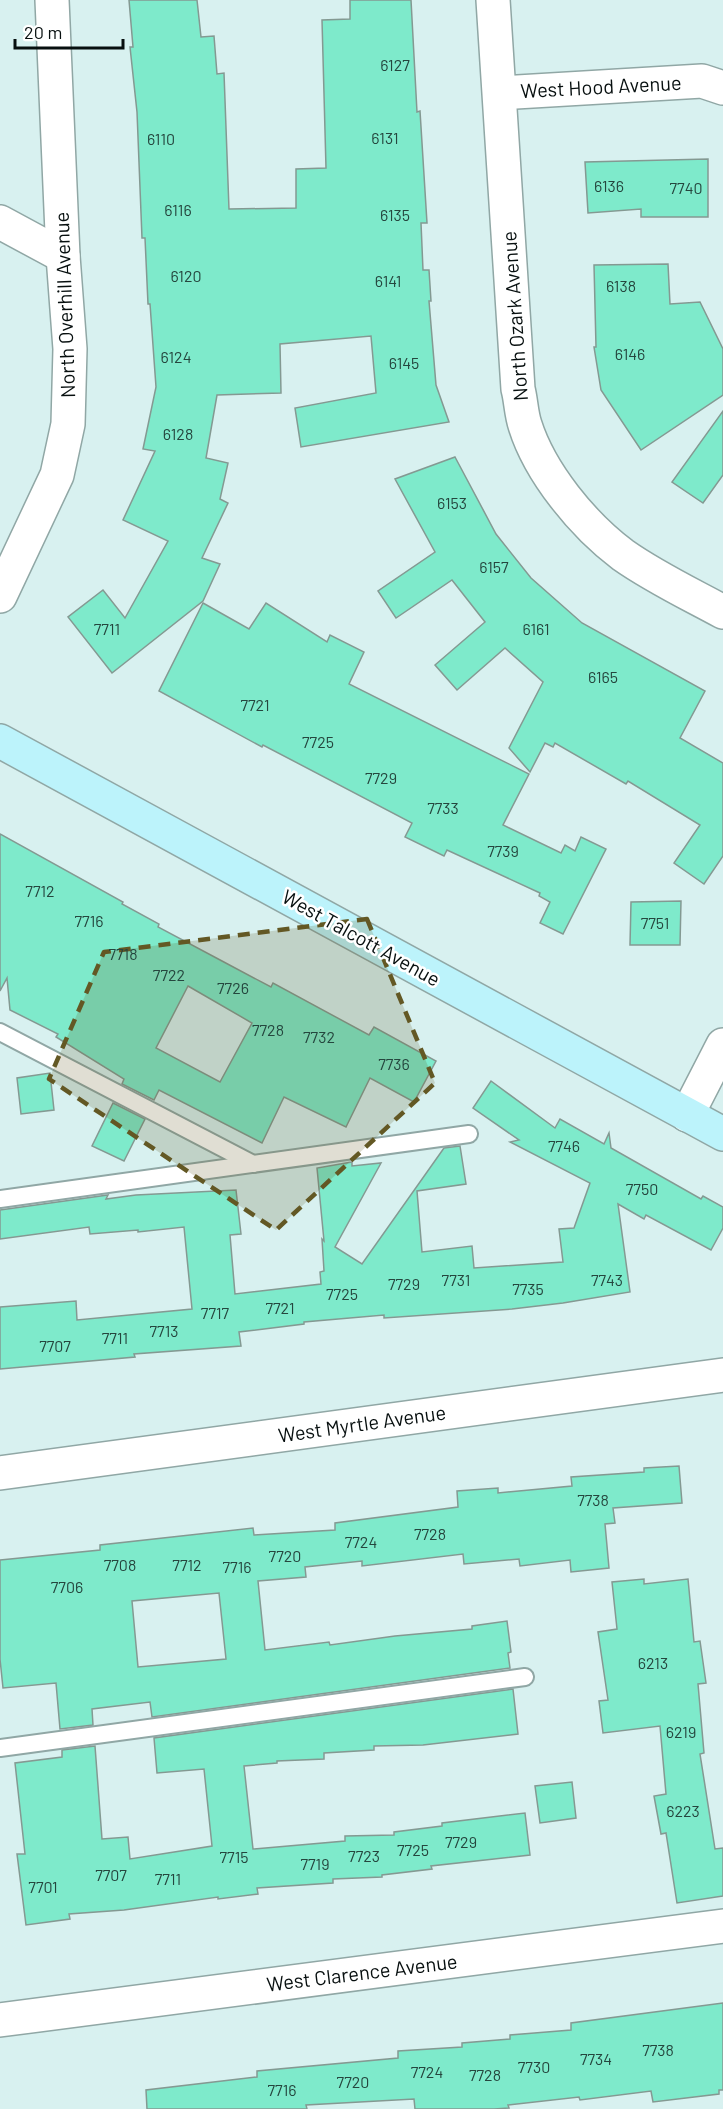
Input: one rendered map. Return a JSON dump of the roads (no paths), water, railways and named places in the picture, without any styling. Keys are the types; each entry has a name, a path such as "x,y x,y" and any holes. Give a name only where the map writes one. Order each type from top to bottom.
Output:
{"street":[{"name":"North Overhill Avenue","path":"0,596 57,475 68,424 70,349 63,256 52,0"},
{"name":"North Ozark Avenue","path":"492,0 518,389 525,425 540,459 563,494 592,526 623,555 723,612"},
{"name":"West Hood Avenue","path":"500,93 716,78"},
{"path":"0,222 63,256"},
{"name":"West Talcott Avenue","path":"0,741 723,1134"},
{"path":"687,1115 723,1045"},
{"name":"West Myrtle Avenue","path":"0,1473 723,1375"},
{"name":"West Clarence Avenue","path":"0,2020 723,1926"}],"lane":[{"path":"0,1032 253,1164"},
{"path":"0,1199 469,1134"},
{"path":"0,1748 525,1677"}]}
